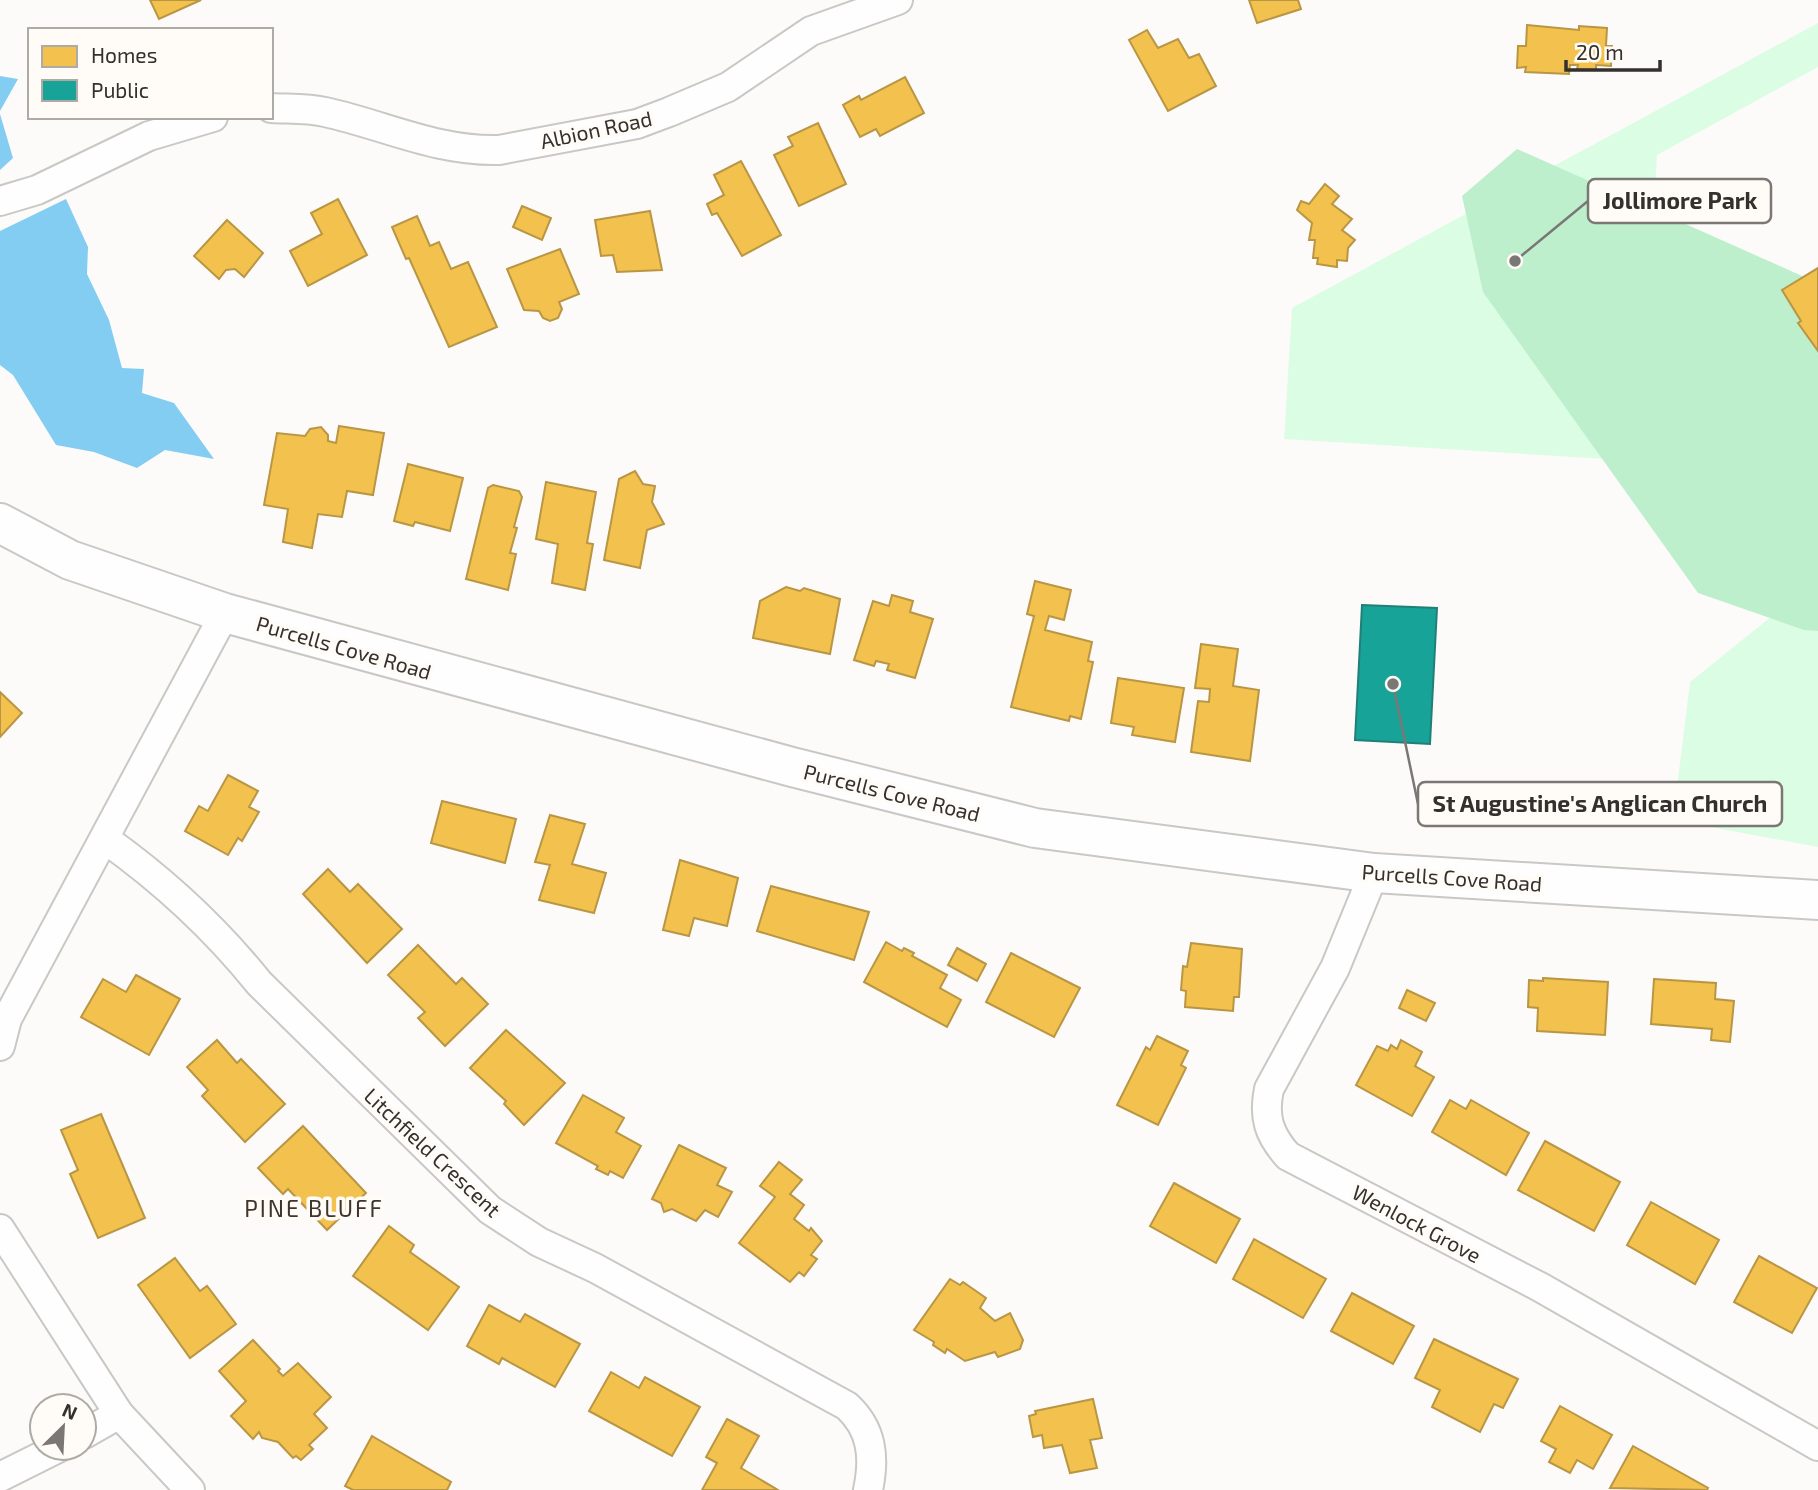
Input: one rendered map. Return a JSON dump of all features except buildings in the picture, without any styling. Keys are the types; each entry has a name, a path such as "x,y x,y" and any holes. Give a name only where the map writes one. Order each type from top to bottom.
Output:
{"main road":[{"name":"Purcells Cove Road","path":"0,523 70,560 159,593 225,613 739,753 1035,828 1374,873 1818,900"}],"street":[{"name":"Albion Road","path":"273,108 324,111 401,136 479,150 499,150 637,124 728,87 811,32 898,0"},
{"path":"0,201 37,190 149,136 206,119"},
{"path":"0,1046 7,1019 225,613"},
{"name":"Litchfield Crescent","path":"105,839 186,902 226,941 259,983 490,1210 539,1242 595,1268 847,1406 858,1415 869,1436 873,1459 869,1490"},
{"name":"Wenlock Grove","path":"1374,873 1335,968 1269,1089 1265,1108 1268,1128 1278,1146 1288,1156 1540,1287 1818,1446"},
{"path":"0,1229 119,1414 190,1490"},
{"path":"98,1426 119,1414"},
{"path":"0,1476 29,1462"}],"green space":[{"path":"1818,23 1818,67 1657,155 1638,461 1284,439 1292,308"},
{"path":"1517,149 1818,283 1818,631 1804,630 1698,593 1483,292 1462,196"},
{"path":"1818,579 1818,847 1673,820 1690,682"}],"water":[{"path":"0,76 18,79 0,111"},
{"path":"0,114 13,158 0,170"},
{"path":"66,199 88,247 87,274 109,320 122,368 144,369 142,393 174,403 214,459 165,450 137,468 94,452 56,445 13,375 0,365 0,231"}],"place":[{"name":"Jollimore Park","path":"1515,261"},
{"name":"St Augustine's Anglican Church","path":"1393,684"}],"district":[{"name":"PINE BLUFF","path":"314,1208"}]}
